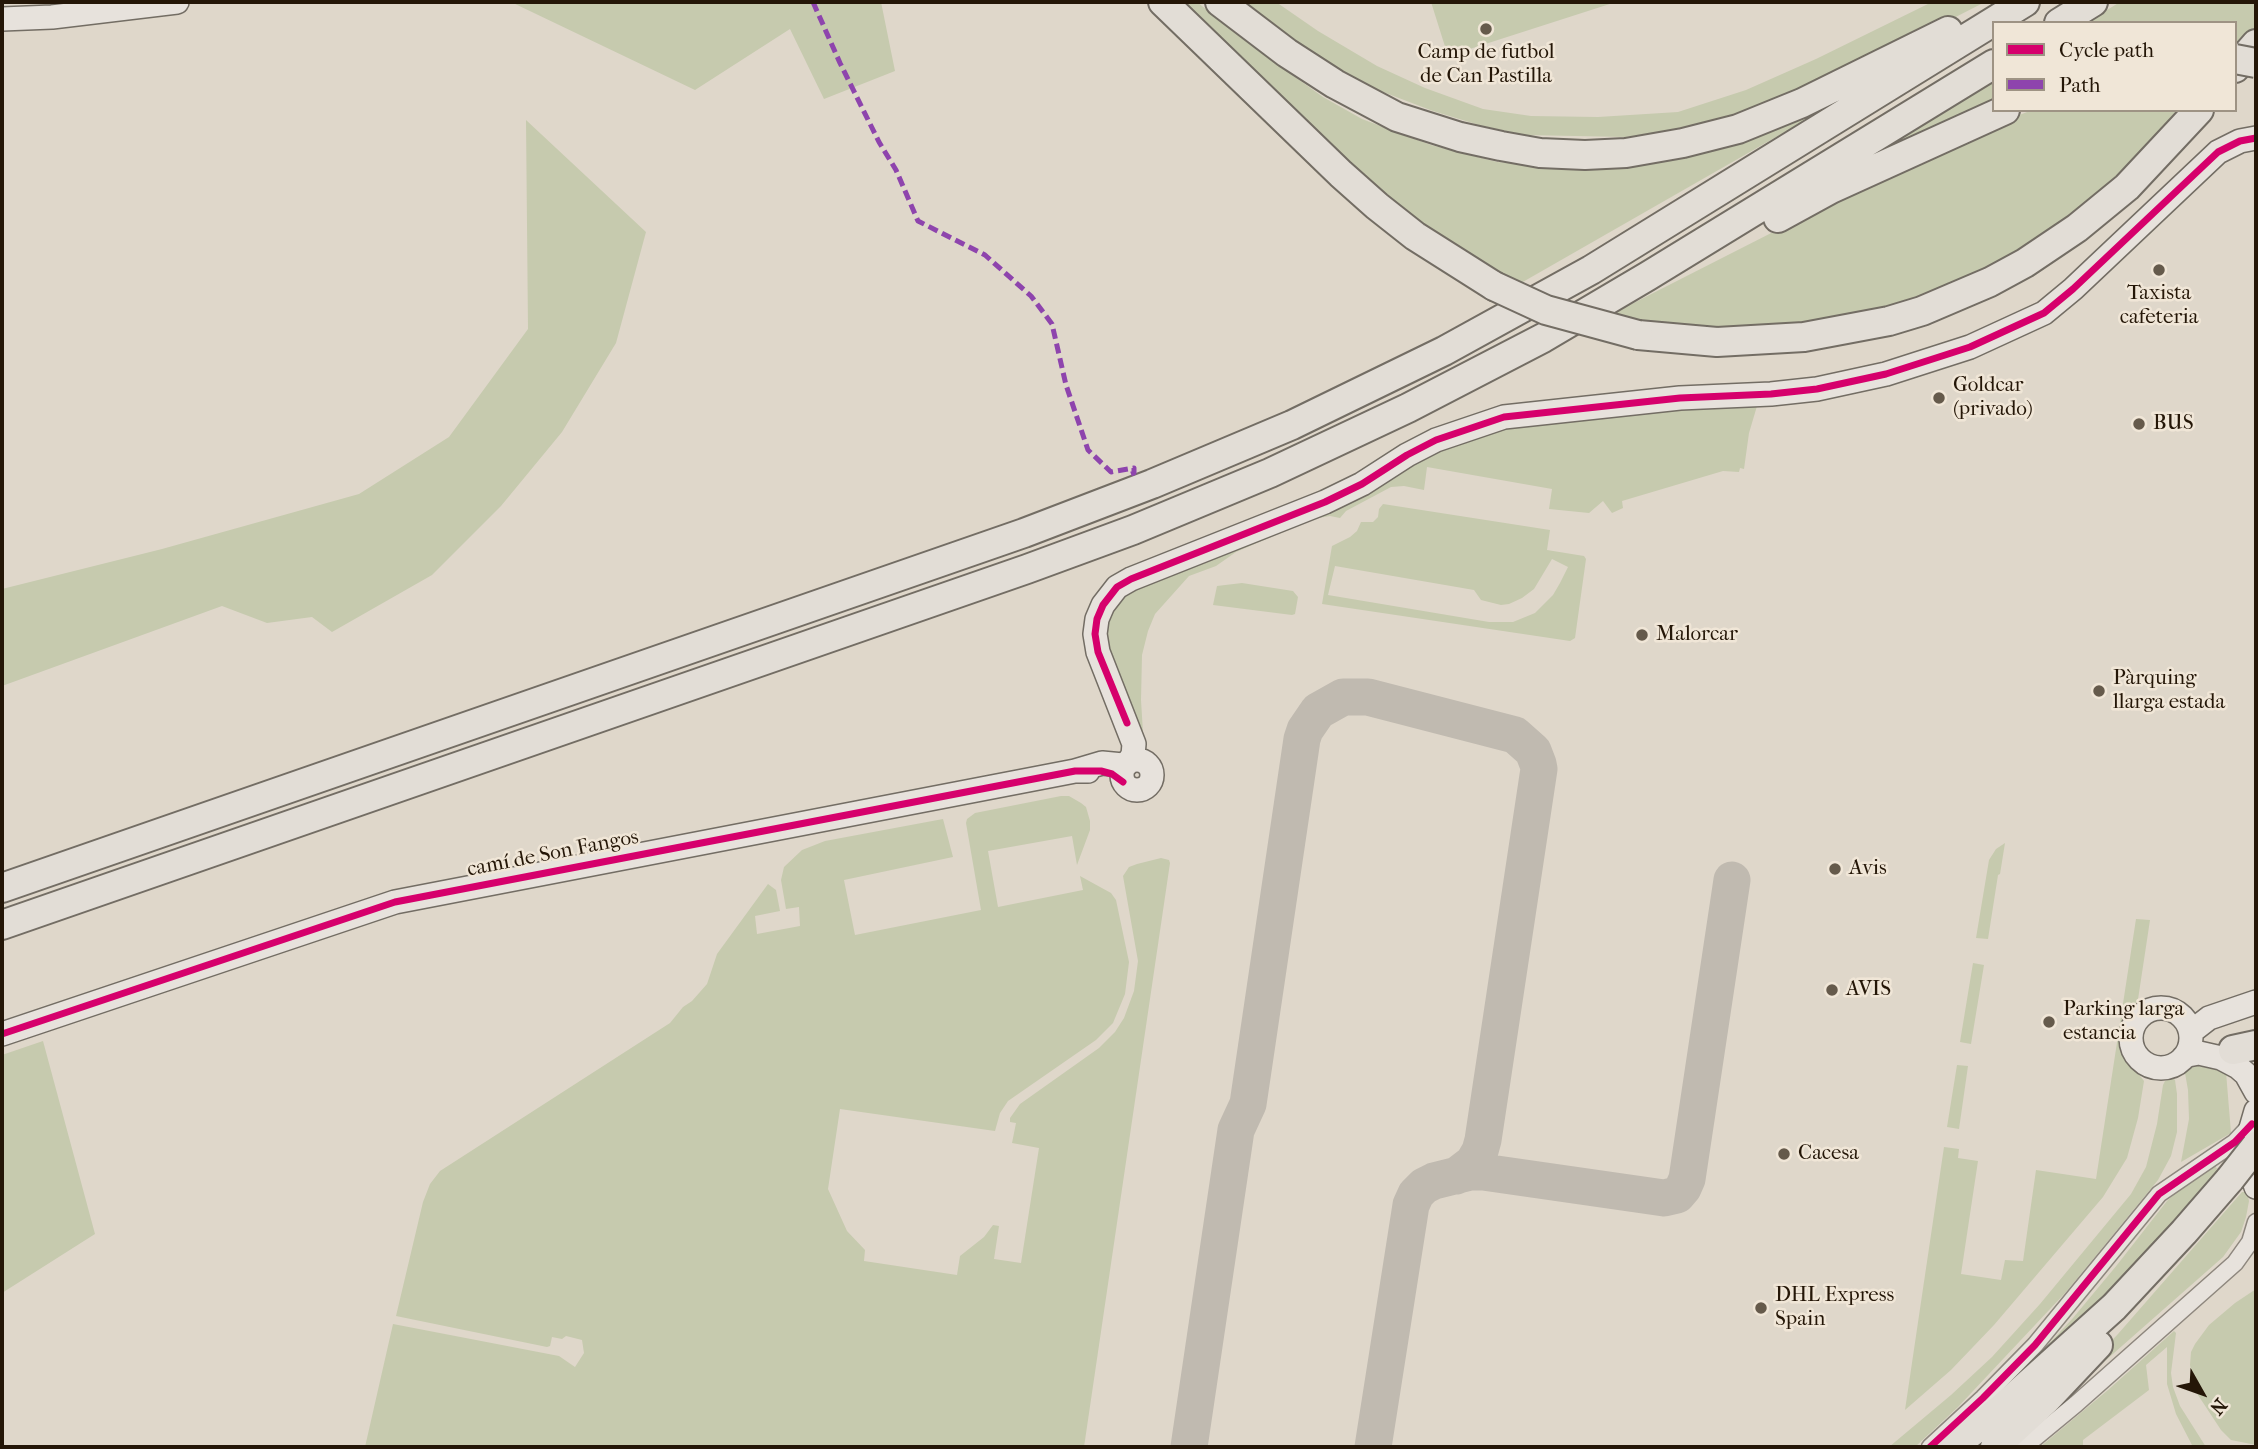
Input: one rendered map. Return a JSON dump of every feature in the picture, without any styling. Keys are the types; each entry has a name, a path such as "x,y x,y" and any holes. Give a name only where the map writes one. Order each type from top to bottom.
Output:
{"highway":[{"path":"1163,2 1341,174 1415,236 1493,286 1546,310 1639,335 1717,342 1804,337 1889,321 1922,311 1990,282 2025,263 2077,228 2127,187 2197,112"},
{"path":"1220,2 1325,78 1397,117 1460,137 1501,146 1540,153 1585,155 1626,153 1683,144 1738,129 1802,103 2002,4 2025,2"},
{"path":"1995,21 2025,2"},
{"path":"2062,21 2093,2"},
{"path":"2,888 1024,533 1152,484 1280,430 1444,351 1591,270 1992,23"},
{"path":"2237,66 2256,44"},
{"path":"2237,59 2256,63"},
{"path":"2,925 1015,573 1133,530 1270,472 1397,414 1543,338 1992,65"},
{"path":"1648,276 1702,258 1831,189 2001,112"},
{"path":"1953,1447 2057,1360 2114,1307 2185,1232 2243,1183 2255,1127"},
{"path":"1994,1447 2046,1399 2111,1331 2185,1232"}],"street":[{"path":"2,19 52,17 177,2"},
{"name":"camí de Son Fangos","path":"2,1034 395,902 1075,771 1096,764 1120,766 1125,773 1133,755 1134,744 1098,652 1095,634 1102,605 1112,592 1124,583 1325,502 1362,484 1436,440 1504,417 1668,399 1817,389 1886,374 1970,347 2044,313 2218,152 2240,141 2256,138"},
{"path":"2256,1002 2209,1018 2197,1018 2159,1008 2145,1013 2134,1025 2132,1041 2138,1056 2152,1066 2168,1067 2189,1055 2199,1053 2221,1058 2238,1066 2256,1092"},
{"path":"2178,1013 2185,1019 2191,1034 2190,1046 2183,1058"},
{"path":"2191,1034 2209,1018"},
{"path":"2191,1034 2203,1043 2249,1050"},
{"path":"1930,1447 2035,1345 2159,1194 2255,1127"},
{"path":"2024,1447 2235,1263 2250,1242 2256,1222"}],"green space":[{"path":"511,2 881,2 895,71 824,99 790,29 695,90"},
{"path":"1177,2 1197,2 1323,97 1362,119 1431,145 1497,162 1623,168 1697,154 1846,97 1521,283 1498,276 1388,203"},
{"path":"1239,2 1276,2 1377,66 1425,88 1483,109 1531,116 1598,117 1678,112 1746,90 1932,2 1985,2 1899,46 1734,116 1682,129 1626,137 1524,135 1433,111 1362,84 1305,50"},
{"name":"Camp de futbol de Can Pastilla","path":"1431,2 1616,2 1448,56"},
{"path":"2120,2 2256,2 2256,26 2237,49 2237,21 2089,21"},
{"path":"1992,80 1992,105 1824,183"},
{"path":"2027,112 2182,112 2140,157 2058,229 1995,265 1906,304 1803,322 1738,328 1669,328 1612,314 1783,227"},
{"path":"526,120 646,232 616,343 562,432 501,506 432,575 332,632 312,617 267,623 222,606 2,686 2,589 162,549 359,494 449,437 528,329"},
{"path":"1757,406 1749,433 1744,469 1740,468 1739,472 1723,471 1622,501 1623,508 1612,513 1603,501 1589,513 1549,509 1552,489 1427,467 1424,490 1404,486 1391,487 1346,511 1340,518 1330,516 1313,519 1236,552 1216,566 1189,576 1155,614 1148,631 1142,655 1143,733 1112,662 1105,638 1109,614 1124,594 1402,465 1483,432 1601,412"},
{"path":"1383,504 1550,530 1547,550 1584,556 1586,559 1575,638 1570,641 1322,604 1332,546 1350,537 1361,522 1373,522 1378,517","holes":["1552,559 1568,567 1553,595 1535,613 1513,622 1489,622 1328,595 1335,566 1474,590 1481,600 1501,605 1522,598 1534,589"]},
{"path":"1242,583 1293,591 1298,597 1295,614 1213,605 1217,586"},
{"path":"1069,796 1086,807 1090,821 1090,830 1077,865 1072,836 988,851 998,907 1083,890 1080,876 1111,893 1116,900 1129,962 1125,994 1113,1023 1096,1040 1008,1101 1000,1113 995,1131 840,1109 828,1189 847,1231 865,1250 864,1261 957,1275 960,1256 984,1237 993,1225 999,1226 994,1259 1021,1263 1039,1148 1012,1143 1016,1123 1010,1122 1010,1118 1020,1104 1099,1048 1124,1018 1134,991 1138,961 1123,876 1129,867 1137,864 1161,858 1169,860 1084,1447 365,1447 393,1324 559,1356 575,1367 584,1353 582,1340 566,1336 562,1339 552,1337 550,1346 547,1347 396,1316 423,1202 430,1184 440,1171 670,1023 707,984 717,954 768,884 776,890 780,911 755,916 757,934 800,926 799,907 786,909 781,880 784,867 802,850 825,841 943,819 953,857 844,880 855,935 981,910 967,819 975,813"},
{"path":"2005,843 1988,939 1976,938 1989,860 1996,849"},
{"path":"2136,919 2150,920 2137,1006 2127,1017 2122,1047 2144,1081 2138,1118 2127,1158 2103,1197 1994,1325 1951,1370 1905,1410 1944,1147 1959,1149 1958,1158 1978,1161 1961,1274 2001,1280 2005,1260 2023,1261 2036,1170 2096,1179"},
{"path":"1973,963 1984,965 1971,1044 1960,1042"},
{"path":"43,1041 95,1234 2,1293 2,1055"},
{"path":"1957,1065 1968,1066 1959,1129 1947,1127"},
{"path":"2193,1065 2226,1072 2231,1133 2181,1162 2189,1119 2185,1073"},
{"path":"2173,1078 2177,1094 2177,1132 2171,1156 2158,1180 2066,1292 1958,1407 1915,1447 1889,1447 1992,1357 2040,1304 2131,1194 2146,1167 2163,1085 2165,1081"},
{"path":"2215,1166 2218,1170 2190,1206 2102,1300 2017,1378 2073,1318 2167,1201 2177,1191"},
{"path":"2242,1192 2247,1192 2249,1201 2246,1217 2241,1232 2223,1257 2072,1390 2070,1384 2118,1334"},
{"path":"2256,1289 2256,1445 2231,1440 2221,1430 2196,1392 2190,1365 2191,1352 2209,1325"},
{"path":"2174,1331 2176,1333 2171,1373 2173,1387 2180,1406 2206,1447 2193,1447 2176,1414 2167,1384 2167,1347 2146,1365 2149,1390 2083,1440 2083,1447 2040,1447 2108,1390"}],"taxiway":[{"path":"1189,1447 1236,1130 1248,1104 1302,739 1318,711 1343,697 1368,697 1515,735 1533,751 1538,764 1483,1140 1473,1163 1456,1176"},
{"path":"1373,1447 1411,1205 1424,1186 1470,1172 1483,1172 1664,1198 1677,1195 1683,1188 1687,1179 1732,880"}],"marked path":[{"path":"813,2 879,142 896,170 918,221 985,255 1031,296 1052,324 1066,385 1088,450 1111,472 1134,468 1134,473 1131,474"}],"cycle path":[{"path":"1127,723 1098,652 1095,634 1103,605 1117,587 1131,579 1325,502 1362,484 1436,440 1504,417 1680,398 1817,389 1886,374 1970,347 2044,313 2218,152 2240,141 2256,138"},
{"path":"2,1034 395,902 1075,771 1101,771 1112,774 1123,782"},
{"path":"1930,1447 2035,1345 2159,1194 2235,1142 2252,1124"}],"place":[{"name":"Camp de futbol de Can Pastilla","path":"1486,29"},
{"name":"Taxista cafeteria","path":"2159,270"},
{"name":"Goldcar (privado)","path":"1939,398"},
{"name":"BUS","path":"2139,424"},
{"name":"Malorcar","path":"1642,635"},
{"name":"Pàrquing llarga estada","path":"2099,691"},
{"name":"Avis","path":"1835,869"},
{"name":"AVIS","path":"1832,990"},
{"name":"Parking larga estancia","path":"2049,1022"},
{"name":"Cacesa","path":"1784,1154"},
{"name":"DHL Express Spain","path":"1761,1308"}]}
